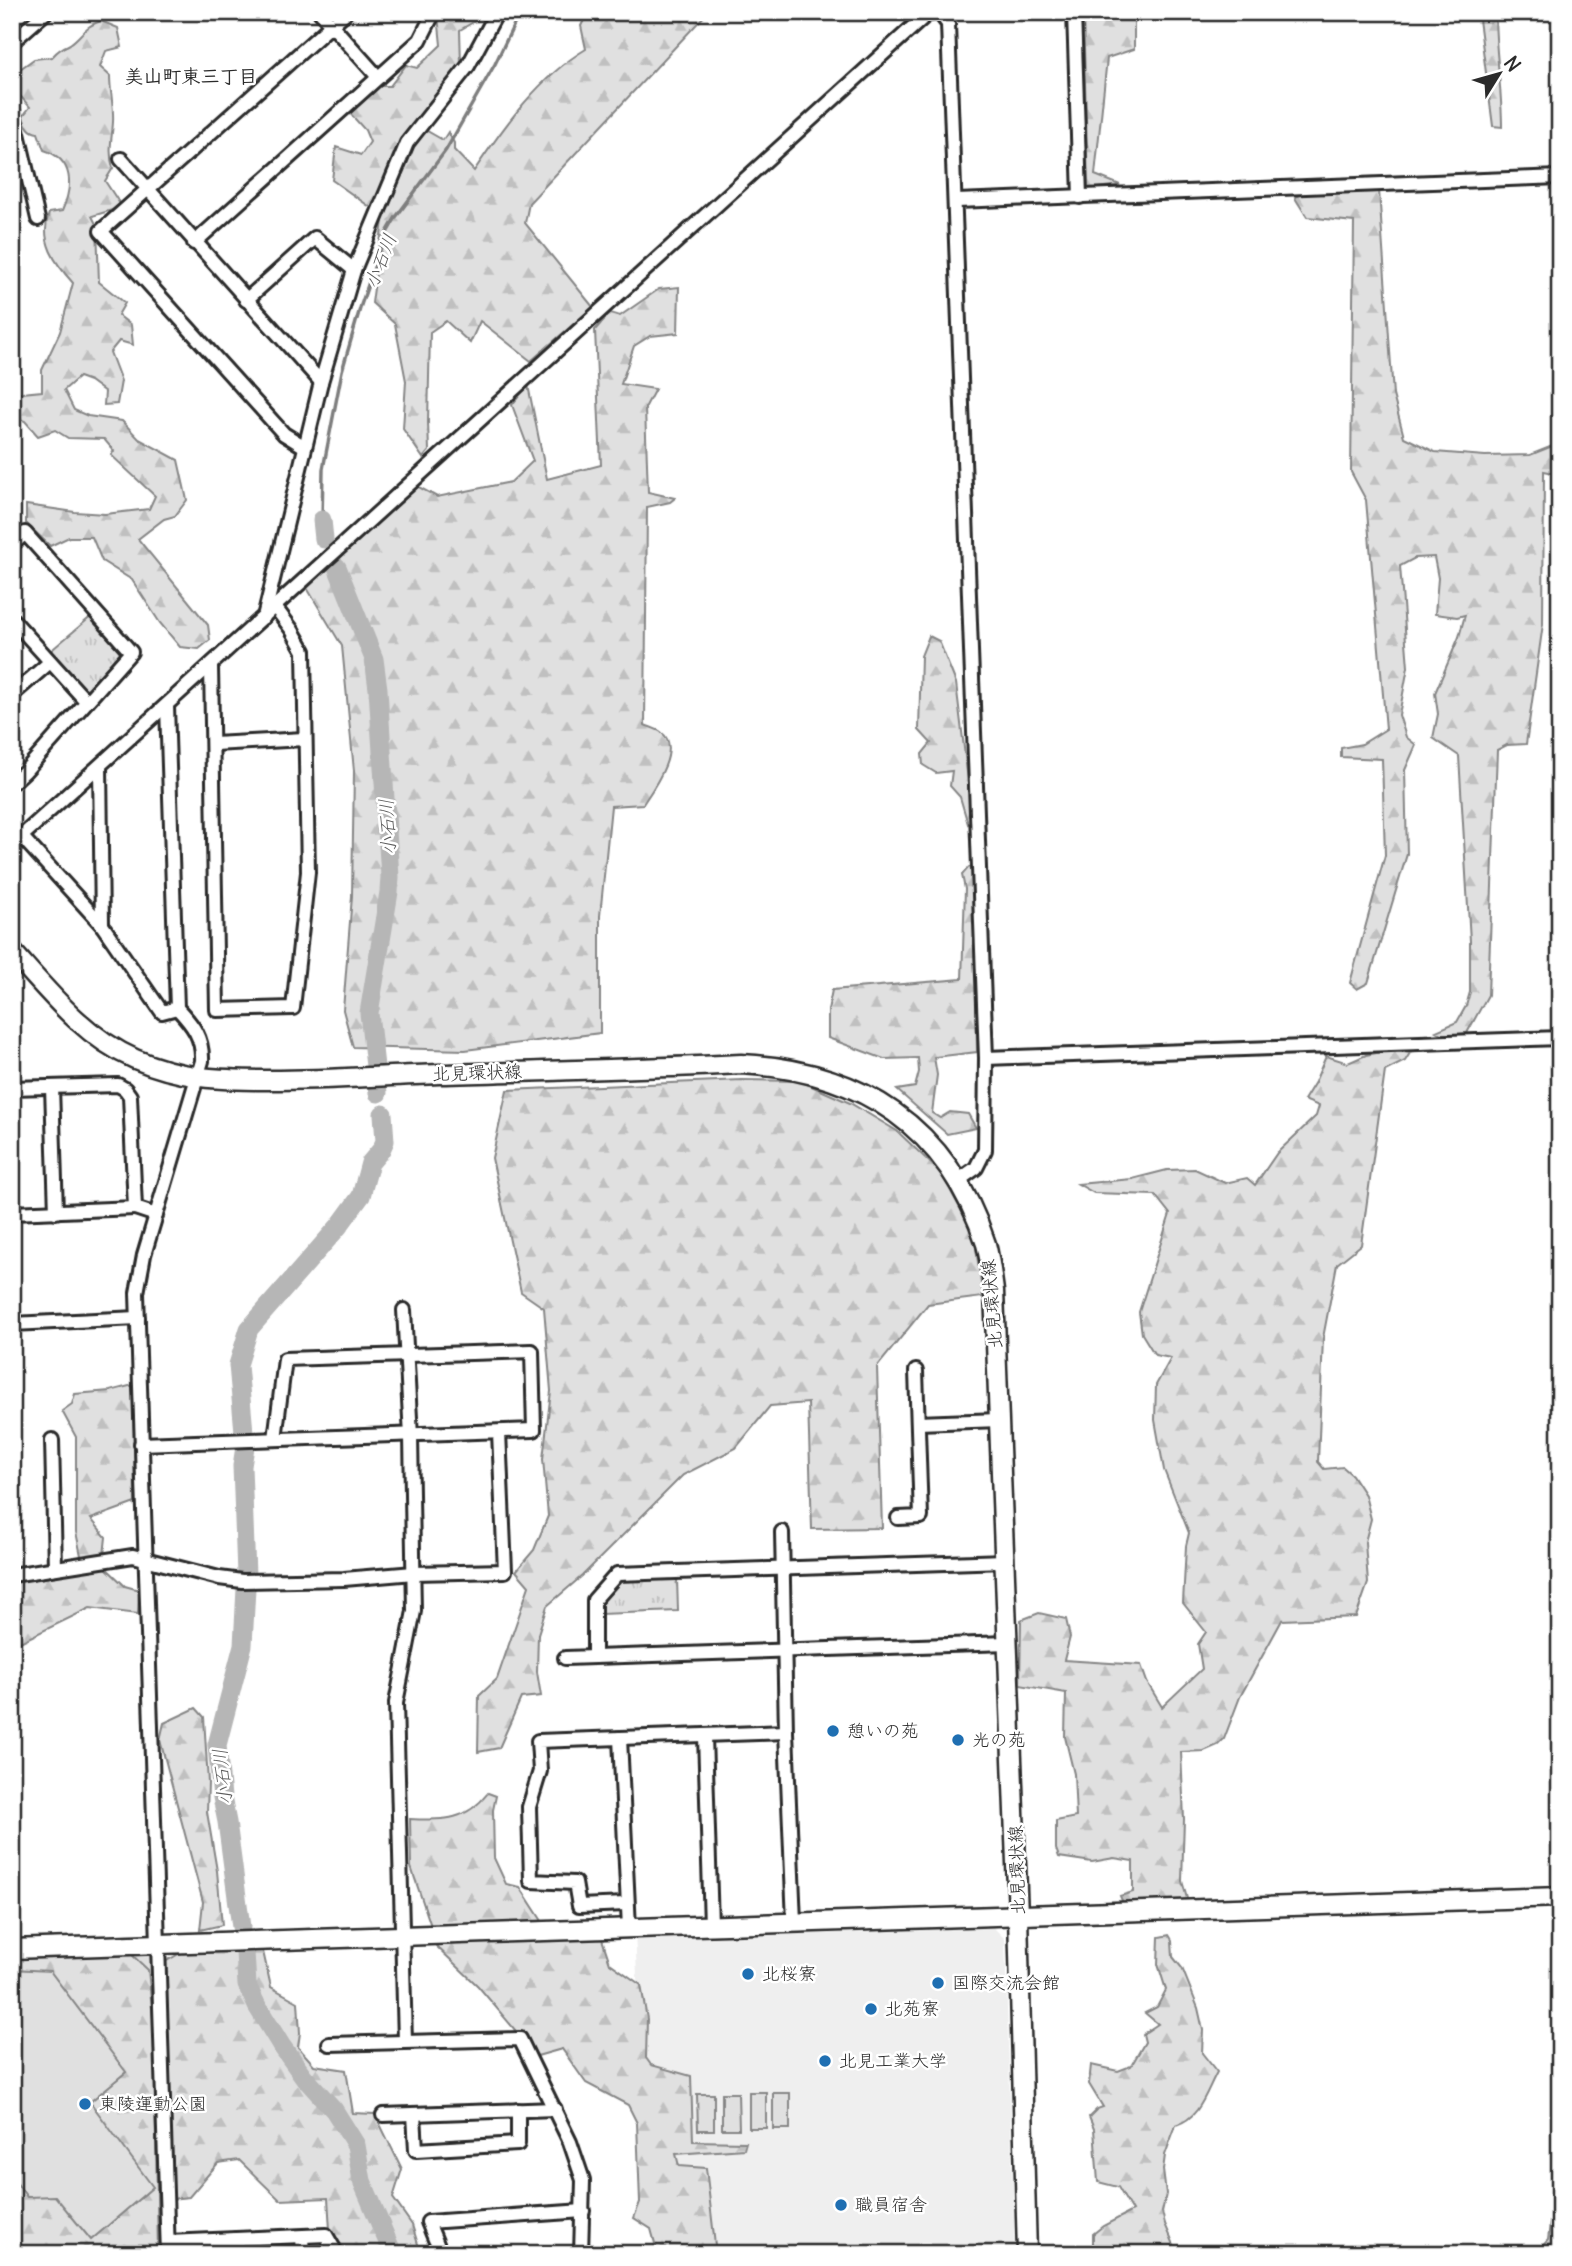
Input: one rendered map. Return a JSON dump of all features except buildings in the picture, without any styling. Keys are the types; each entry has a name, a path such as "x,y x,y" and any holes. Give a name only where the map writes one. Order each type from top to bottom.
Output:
{"main road":[{"name":"北見環状線","path":"12,951 66,1010 96,1036 132,1058 197,1078 303,1080 741,1064 777,1066 813,1073 854,1088 889,1108 928,1142 959,1180 987,1247 994,1291 1018,1915 1027,2254"},
{"path":"12,1949 1560,1897"}],"street":[{"path":"14,36 46,12"},
{"path":"320,12 378,77"},
{"path":"305,447 284,434 101,231 346,12"},
{"path":"194,243 420,40 435,12"},
{"path":"264,618 321,382 354,270 407,143 468,66 496,12"},
{"path":"177,1008 162,1012 102,925 17,841 926,15 939,12 948,24 957,201 986,1058 985,1150 976,1168 959,1180"},
{"path":"1074,12 1080,197"},
{"path":"12,112 38,219"},
{"path":"121,159 321,382"},
{"path":"957,201 1560,177"},
{"path":"246,300 315,238 354,270"},
{"path":"12,545 25,533 131,652 12,783"},
{"path":"211,666 218,1010 293,1008 308,872 303,651 275,607"},
{"path":"12,619 86,701"},
{"path":"12,695 50,662"},
{"path":"167,706 177,1008 192,1024 203,1045 202,1062 141,1268 137,1293 168,2248 236,2239 326,2235 337,2254"},
{"path":"214,744 304,738"},
{"path":"100,766 102,925"},
{"path":"986,1058 1560,1038"},
{"path":"13,1087 118,1085 125,1089 130,1096 135,1208"},
{"path":"51,1087 56,1212"},
{"path":"12,1213 135,1208 156,1215"},
{"path":"404,1310 411,1436 414,1573 414,1611 396,1703 405,2042"},
{"path":"12,1324 138,1318"},
{"path":"141,1444 534,1430 533,1352 285,1359 275,1439"},
{"path":"898,1518 921,1517 916,1371"},
{"path":"918,1423 999,1420"},
{"path":"12,1575 133,1556 219,1578 242,1581 505,1571 499,1432"},
{"path":"52,1440 55,1567"},
{"path":"782,1532 786,1732 794,1922"},
{"path":"594,1656 594,1600 617,1574 1004,1561"},
{"path":"565,1658 1008,1643"},
{"path":"626,1904 579,1906 575,1883 531,1881 529,1807 540,1771 538,1741 786,1732"},
{"path":"705,1735 711,1925"},
{"path":"620,1738 629,1928"},
{"path":"328,2045 520,2039 570,2141 583,2180 581,2254"},
{"path":"383,2115 555,2109"},
{"path":"414,2114 416,2150 518,2144 518,2110"},
{"path":"441,2254 428,2222 583,2211"},
{"path":"302,2237 303,2254"},
{"path":"236,2239 237,2254"}],"shaded area":[{"name":"北見工業大学","path":"986,1920 1005,1939 1015,2254 654,2254 646,2183 635,1931"}],"green space":[{"path":"440,12 490,12 460,30 461,64 414,128 427,131 443,140 448,132 454,143 454,150 474,171 510,120 538,88 569,60 586,49 581,26 588,12 708,12 529,203 525,223 593,307 531,361 480,321 470,343 446,321 430,332 429,451 423,458 403,429 406,381 395,324 372,303 384,213 373,209 332,180 336,147 361,155 370,142 365,130 347,110 374,86 390,86 406,65 417,68 441,45"},
{"path":"1083,12 1134,12 1134,49 1107,58 1095,175 1120,185 1088,189"},
{"path":"1478,12 1495,12 1502,127 1493,126"},
{"path":"101,21 118,28 122,47 106,51 100,67 110,76 113,111 113,168 105,181 120,204 112,210 92,216 97,226 99,282 125,303 118,315 131,325 133,345 119,341 110,352 121,381 117,404 104,405 105,392 79,377 64,390 74,410 88,416 122,421 139,439 178,460 187,500 175,516 164,519 138,539 208,625 210,640 199,649 180,647 160,623 132,580 102,561 92,537 69,537 50,546 26,523 26,505 105,514 149,509 155,496 111,455 114,451 104,439 68,438 55,430 38,436 25,421 12,416 12,394 42,391 42,370 60,332 73,283 50,251 46,233 49,213 62,211 66,202 69,183 66,167 54,154 44,150 38,133 26,125 23,116 30,107 12,87 13,74 34,59 52,57 87,28"},
{"path":"1304,190 1379,190 1393,395 1404,437 1435,452 1485,456 1530,455 1560,443 1560,478 1554,473 1544,471 1543,624 1526,744 1507,745 1497,750 1488,995 1467,1033 1445,1036 1436,1031 1457,1022 1466,1006 1470,992 1470,941 1459,756 1433,738 1438,714 1435,693 1459,637 1465,615 1457,617 1435,614 1438,578 1434,557 1415,558 1400,566 1408,667 1399,715 1406,737 1416,745 1405,770 1407,854 1368,983 1357,989 1350,983 1385,855 1382,759 1341,757 1341,748 1362,744 1386,729 1366,500 1351,472 1354,222 1307,217 1295,198"},
{"path":"679,287 678,333 650,336 634,346 621,384 655,389 645,408 648,492 675,498 670,502 647,507 645,725 661,732 667,739 669,748 664,768 643,804 611,806 600,916 600,1033 465,1050 353,1047 343,1010 352,896 354,771 342,646 307,588 417,486 437,497 511,482 533,461 512,405 528,385 547,479 601,465 595,330 610,313 620,316 659,289"},
{"path":"93,615 121,645 121,652 89,689 81,688 48,653"},
{"path":"929,636 939,641 956,683 973,821 968,824 960,797 950,786 952,771 936,773 923,765 922,754 931,743 919,730 921,656"},
{"path":"969,867 974,870 977,1052 934,1057 937,1075 932,1113 940,1118 950,1112 968,1114 976,1128 947,1134 897,1090 915,1087 919,1072 918,1058 884,1059 828,1038 828,1010 832,990 962,979 965,889 962,875"},
{"path":"1392,1050 1410,1053 1405,1061 1385,1071 1361,1245 1337,1264 1323,1338 1318,1462 1324,1469 1343,1467 1352,1475 1365,1495 1371,1519 1365,1542 1368,1583 1356,1617 1282,1620 1240,1697 1224,1739 1204,1751 1181,1752 1184,1819 1182,1881 1188,1902 1123,1903 1120,1896 1133,1892 1133,1861 1114,1858 1092,1862 1059,1857 1056,1849 1056,1821 1076,1817 1074,1774 1065,1737 1066,1693 1020,1685 1021,1620 1039,1613 1066,1619 1070,1637 1064,1660 1141,1665 1147,1682 1162,1707 1202,1669 1198,1644 1206,1632 1183,1603 1189,1533 1164,1470 1155,1420 1156,1385 1171,1358 1155,1355 1142,1334 1139,1312 1170,1214 1155,1195 1094,1193 1078,1184 1132,1179 1167,1170 1195,1169 1225,1183 1247,1178 1255,1185 1277,1153 1316,1116 1319,1106 1304,1100 1326,1056 1348,1063 1366,1055"},
{"path":"742,1080 800,1081 850,1103 897,1131 941,1173 974,1234 983,1297 928,1304 877,1367 882,1528 812,1529 808,1403 770,1406 736,1448 683,1475 582,1576 547,1606 538,1634 537,1672 541,1696 521,1698 499,1748 478,1752 479,1696 497,1679 529,1586 516,1571 534,1550 548,1516 543,1459 551,1391 544,1308 521,1292 492,1158 507,1090"},
{"path":"133,1385 135,1503 91,1519 106,1537 103,1565 125,1586 139,1590 138,1614 90,1608 12,1646 12,1578 83,1565 76,1532 76,1437 62,1411 72,1404 75,1394 110,1391"},
{"path":"677,1578 678,1611 600,1614 600,1603 622,1580"},
{"path":"196,1708 204,1717 207,1812 217,1871 222,1925 200,1930 203,1902 160,1740 164,1723"},
{"path":"488,1793 496,1796 493,1810 494,1858 506,1884 520,1887 544,1924 431,1926 411,1867 410,1819 444,1819 462,1814"},
{"path":"600,1933 610,1963 641,1985 647,2019 646,2058 651,2065 691,2076 693,2141 746,2142 744,2149 676,2154 679,2166 706,2168 716,2254 658,2254 651,2229 634,2218 640,2202 637,2123 628,2105 586,2083 562,2049 537,2056 478,1986 432,1942"},
{"path":"1169,1935 1173,1957 1182,1968 1198,2008 1203,2030 1202,2053 1217,2072 1197,2110 1184,2122 1176,2125 1165,2155 1163,2170 1166,2194 1162,2212 1178,2254 1093,2254 1093,2234 1132,2211 1118,2187 1098,2182 1094,2129 1089,2117 1103,2107 1089,2084 1091,2065 1118,2071 1131,2066 1145,2042 1143,2034 1158,2024 1145,2013 1157,2007 1166,1990 1158,1964 1159,1937"},
{"path":"262,1947 271,1987 298,2002 298,2047 314,2065 346,2070 353,2113 375,2114 402,2169 393,2198 412,2225 421,2254 343,2254 330,2230 328,2198 280,2200 239,2160 218,2163 189,2197 171,2199 165,1962 189,1948"},
{"name":"東陵運動公園","path":"153,1951 161,2254 12,2254 12,1954"},
{"path":"130,1953 148,1970 154,2028 158,2254 27,2254 12,2233 12,2177 27,2197 55,2196 91,2240 153,2187 90,2102 126,2072 50,1971 12,1969 12,1956"},
{"path":"749,2092 766,2092 766,2128 749,2128"},
{"path":"722,2093 738,2093 739,2129 722,2129"},
{"path":"773,2093 790,2093 790,2129 773,2129"},
{"path":"697,2094 714,2094 714,2130 698,2130"},
{"path":"1560,2112 1560,2228 1555,2254 1535,2254 1548,2240 1554,2189 1553,2135"}],"waterway":[{"name":"小石川","path":"322,520 323,469 342,371 385,236 446,150 495,64 520,12"},
{"name":"小石川","path":"322,520 324,539"},
{"name":"小石川","path":"337,567 374,659 378,689 390,877 369,1013 378,1093"},
{"name":"小石川","path":"244,1432 238,1365 249,1329 339,1226 361,1196 370,1163 385,1141 383,1114"},
{"name":"小石川","path":"245,1447 242,1466 246,1575"},
{"name":"小石川","path":"241,1927 217,1745 243,1645 246,1588"},
{"name":"小石川","path":"245,1952 247,1985 257,2006 281,2045 304,2077 334,2110 356,2145 362,2181 393,2254"}],"place":[{"name":"憩いの苑","path":"833,1731"},
{"name":"光の苑","path":"958,1740"},
{"name":"北桜寮","path":"748,1974"},
{"name":"国際交流会館","path":"938,1983"},
{"name":"北苑寮","path":"871,2009"},
{"name":"北見工業大学","path":"825,2061"},
{"name":"東陵運動公園","path":"85,2104"},
{"name":"職員宿舎","path":"841,2205"}],"district":[{"name":"美山町東三丁目","path":"191,76"}]}
